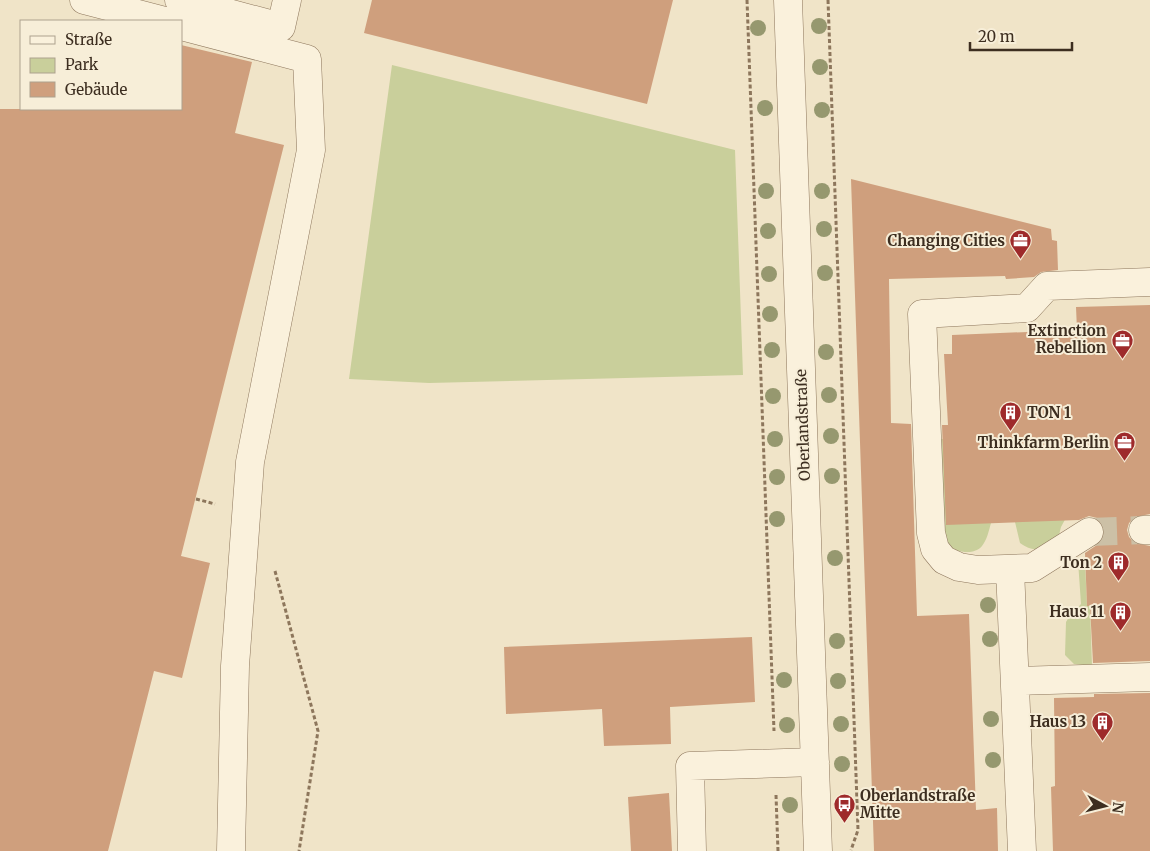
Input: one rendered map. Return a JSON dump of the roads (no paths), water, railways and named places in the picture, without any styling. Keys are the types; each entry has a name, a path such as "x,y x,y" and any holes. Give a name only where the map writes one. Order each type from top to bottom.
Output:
{"street":[{"path":"84,0 161,20"},
{"path":"179,0 281,27 287,0"},
{"name":"Oberlandstraße","path":"788,0 818,851"},
{"path":"182,26 307,59 311,150 250,462 235,666 231,851"},
{"path":"1089,532 1032,568 978,570 959,567 944,560 935,549 931,533 922,314 1027,308 1047,286 1150,282"},
{"path":"1010,569 1022,851"},
{"path":"1016,682 1150,677"},
{"path":"692,851 690,766 815,762"}],"tunnel":[{"path":"1089,532 1143,530"}],"place":[{"name":"Changing Cities","path":"1021,260"},
{"name":"Extinction Rebellion","path":"1122,359"},
{"name":"TON 1","path":"1011,432"},
{"name":"Thinkfarm Berlin","path":"1125,462"},
{"name":"Ton 2","path":"1118,582"},
{"name":"Haus 11","path":"1120,631"},
{"name":"Haus 13","path":"1102,741"},
{"name":"Oberlandstraße Mitte","path":"844,824"}]}
